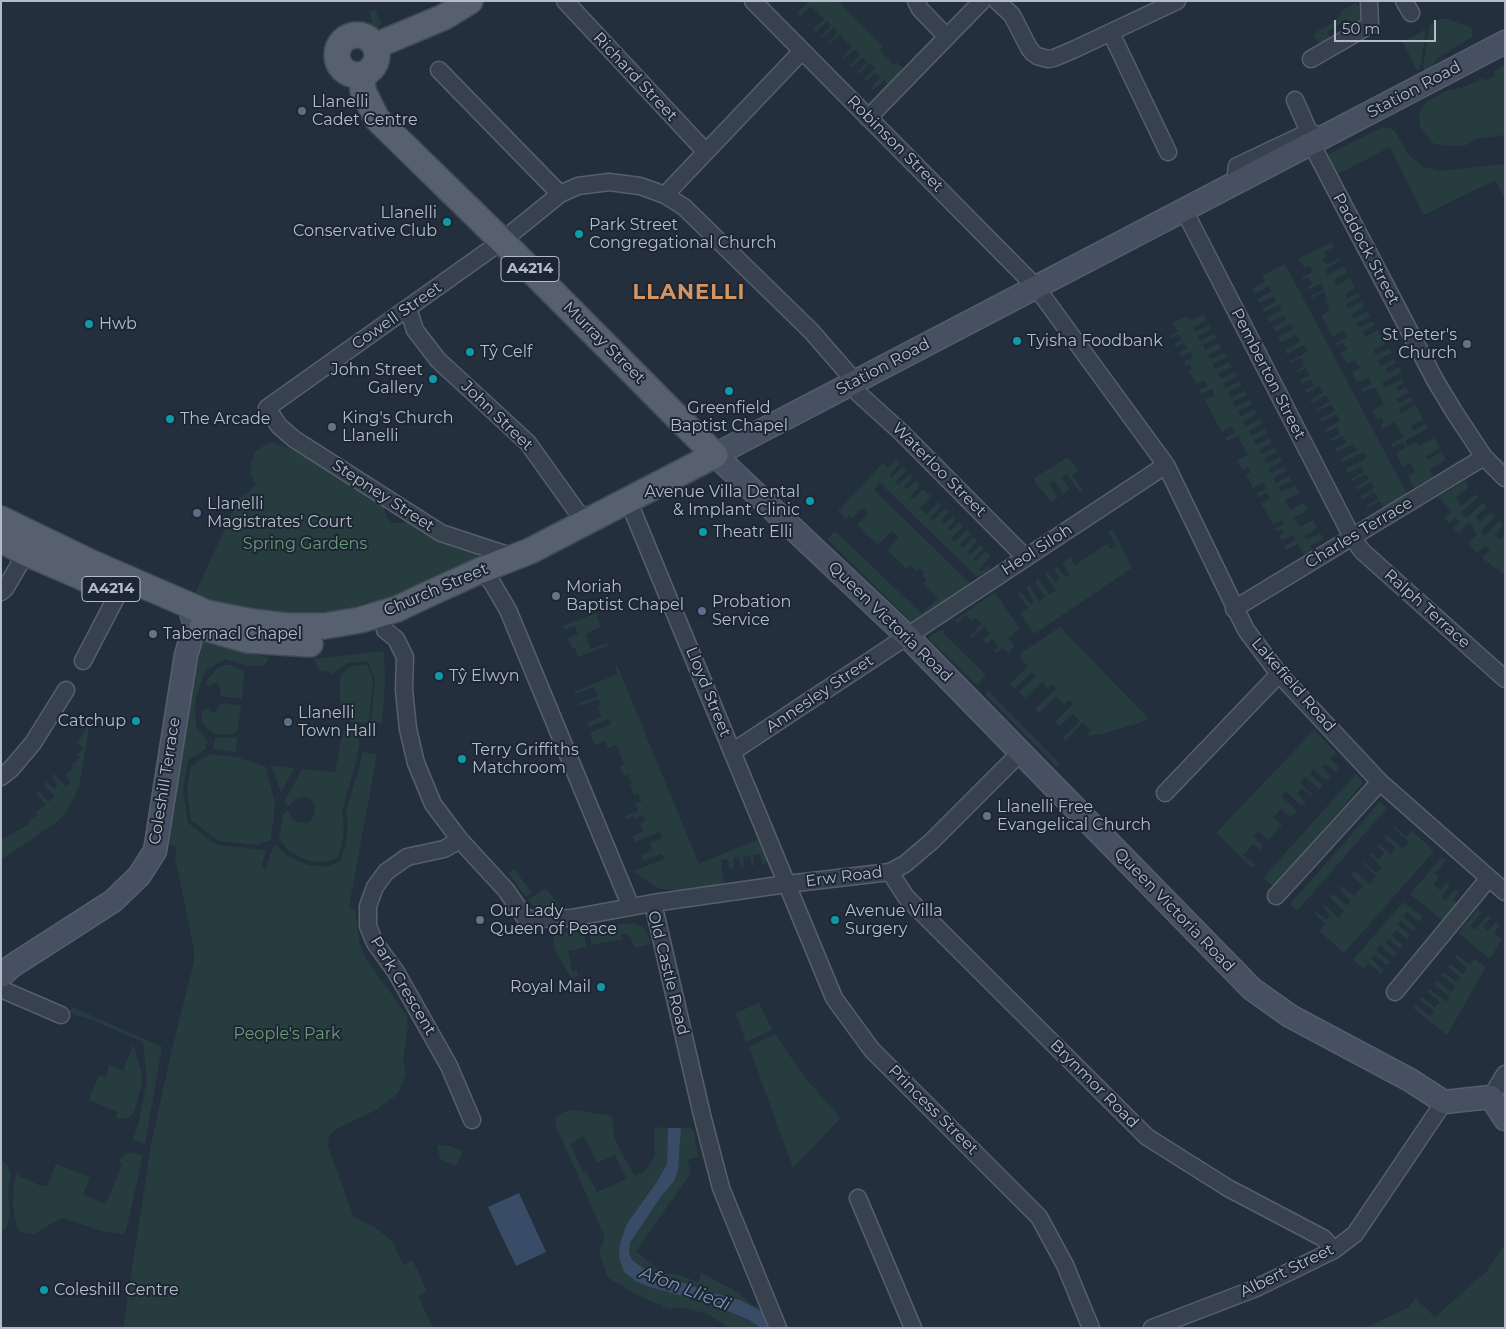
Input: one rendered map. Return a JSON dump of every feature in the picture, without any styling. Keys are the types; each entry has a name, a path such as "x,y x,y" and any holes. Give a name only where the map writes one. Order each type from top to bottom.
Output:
{"main road":[{"path":"375,46 444,17 470,1"},
{"path":"355,35 366,37 375,46 377,52 377,60 373,68 368,73 362,75 351,74 344,70 339,64 337,57 342,43 347,38 355,35"},
{"name":"Station Road","path":"522,554 593,519 1184,210 1314,137 1505,42"},
{"name":"Murray Street","path":"362,75 363,91 377,119 502,241 715,455"},
{"name":"Queen Victoria Road","path":"715,455 907,636 1252,990 1290,1016 1410,1080 1444,1102"},
{"path":"8,529 26,553"},
{"name":"Church Street","path":"8,529 92,563 192,615 247,640 312,644 385,630"},
{"name":"Church Street","path":"26,553 119,592 192,615 207,613 253,622 287,626 325,626 360,620 398,609 422,597 485,576"},
{"name":"A4214","path":"385,630 467,595 485,576 522,554"},
{"name":"Coleshill Terrace","path":"1,976 12,966 113,901 139,876 155,851 192,615"},
{"path":"1444,1102 1491,1097 1505,1119"}],"street":[{"name":"Richard Street","path":"565,1 706,152"},
{"name":"Robinson Street","path":"753,1 1036,287 1090,359"},
{"path":"916,1 920,9 947,37"},
{"path":"868,118 982,1"},
{"path":"997,1 1012,16 1033,53 1048,59 1111,33 1178,1"},
{"path":"1311,59 1370,25 1370,1"},
{"path":"1111,33 1168,152"},
{"path":"665,195 802,51"},
{"path":"439,70 560,194"},
{"name":"Paddock Street","path":"1295,100 1435,380 1484,457 1505,478"},
{"name":"Cowell Street","path":"267,408 502,241 560,194 578,186 609,182 640,186 665,195"},
{"name":"Waterloo Street","path":"665,195 684,207 811,331 852,378 859,394 908,439 1026,558"},
{"name":"Pemberton Street","path":"1184,210 1352,537"},
{"name":"John Street","path":"408,308 415,330 438,360 528,443 578,513 593,519"},
{"name":"Lakefield Road","path":"1090,359 1166,465 1234,609 1246,630 1279,674 1380,782 1505,892"},
{"name":"Stepney Street","path":"267,408 279,426 294,439 441,533 522,554"},
{"name":"Charles Terrace","path":"1234,609 1484,457"},
{"name":"Heol Siloh","path":"907,636 1166,465"},
{"name":"Lloyd Street","path":"628,500 787,884"},
{"name":"Ralph Terrace","path":"1352,537 1362,551 1505,680"},
{"path":"1,592 5,589 26,553"},
{"name":"Old Castle Road","path":"485,576 508,610 631,907 653,903 721,1188 777,1326"},
{"path":"82,661 119,592"},
{"path":"385,630 396,639 405,657 404,690 408,728 416,763 432,804 460,840 506,890 526,918 571,918 631,907"},
{"name":"Annesley Street","path":"732,752 907,636"},
{"path":"1165,793 1279,674"},
{"path":"1,777 11,770 33,743 66,690"},
{"name":"Erw Road","path":"653,903 890,872 905,864 932,841 1020,753"},
{"path":"1276,896 1380,782"},
{"name":"Park Crescent","path":"460,840 444,848 407,857 386,872 375,886 368,906 368,926 375,943 396,972 449,1066 472,1120"},
{"name":"Brynmor Road","path":"890,872 906,897 1147,1137 1228,1188 1323,1238 1334,1250"},
{"path":"1395,992 1489,878"},
{"name":"Princess Street","path":"787,884 834,998 872,1050 1039,1217 1065,1265 1091,1328"},
{"path":"1,989 61,1016"},
{"path":"1491,1097 1505,1074"},
{"name":"Albert Street","path":"1152,1328 1254,1289 1334,1250 1355,1234 1444,1102"},
{"path":"858,1198 913,1328"}],"green space":[{"path":"809,1 838,1 883,47 880,50 894,65 897,62 906,71 889,86 884,80 873,90 871,87 880,78 875,73 866,81 864,79 875,69 870,63 859,74 857,72 867,62 863,57 852,67 850,65 860,55 855,49 844,59 843,57 852,47 840,35 829,45 828,43 838,32 834,27 822,38 831,26 827,21 816,32 813,29 824,19 811,6 800,16 797,13"},
{"path":"1355,3 1362,8 1364,18 1361,24 1355,28 1347,19 1327,32 1332,42 1322,43 1317,41 1313,34 1332,23 1341,15 1340,12"},
{"path":"376,9 378,19 382,22 378,28 364,27 363,24 372,21 369,11"},
{"path":"1441,19 1470,27 1473,31 1472,37 1437,59 1432,67 1425,71 1423,67 1430,25"},
{"path":"1424,30 1425,36 1420,69 1418,70 1403,42"},
{"path":"1505,64 1505,135 1475,139 1467,145 1434,144 1420,127 1419,114 1426,102 1448,90 1462,88 1483,78 1485,81 1495,76 1494,72"},
{"path":"1386,127 1394,130 1409,155 1423,167 1440,171 1505,164 1505,199 1495,180 1424,215 1390,147 1338,174 1327,155"},
{"path":"1332,242 1334,247 1324,252 1326,257 1323,259 1326,265 1340,258 1341,260 1325,270 1328,275 1344,266 1347,273 1334,280 1337,285 1350,278 1355,288 1345,294 1347,298 1358,293 1360,297 1346,304 1348,309 1362,302 1364,307 1351,315 1354,319 1367,312 1370,317 1357,323 1359,328 1373,321 1375,325 1362,332 1365,337 1378,330 1385,344 1373,350 1376,355 1389,348 1392,353 1377,360 1380,366 1394,359 1396,363 1385,369 1388,373 1399,367 1402,372 1382,383 1384,388 1402,379 1404,383 1396,387 1398,391 1406,387 1409,392 1396,399 1399,403 1412,397 1413,401 1399,408 1401,413 1416,405 1423,419 1411,426 1414,431 1426,424 1428,428 1405,441 1408,447 1416,442 1419,446 1434,438 1440,448 1426,456 1428,459 1442,452 1446,460 1430,469 1433,477 1414,488 1408,476 1415,472 1410,463 1403,467 1396,453 1406,448 1403,442 1392,447 1391,444 1403,437 1400,431 1394,422 1382,429 1381,425 1384,423 1381,417 1377,419 1373,410 1384,404 1376,388 1363,392 1361,390 1371,384 1369,377 1357,383 1352,372 1360,368 1355,360 1347,364 1341,353 1347,350 1343,343 1337,346 1336,343 1347,337 1343,331 1332,337 1322,316 1330,310 1325,301 1328,300 1324,292 1312,298 1311,296 1324,290 1321,283 1308,290 1307,287 1312,284 1308,277 1303,280 1302,277 1313,272 1310,265 1305,268 1298,259"},
{"path":"1285,264 1407,494 1384,509 1379,501 1367,508 1366,506 1378,499 1374,492 1362,500 1360,497 1374,488 1371,482 1357,490 1355,487 1369,479 1366,474 1352,481 1351,479 1364,472 1362,466 1348,473 1346,469 1367,458 1363,452 1343,462 1341,459 1357,450 1353,444 1337,452 1335,448 1346,443 1342,436 1332,441 1330,439 1340,434 1337,427 1327,432 1325,429 1340,421 1337,414 1321,422 1320,419 1335,411 1331,404 1316,412 1315,410 1330,401 1326,395 1312,403 1310,400 1323,392 1320,386 1307,393 1305,390 1314,385 1311,379 1302,384 1300,380 1310,375 1306,368 1297,373 1296,371 1304,366 1301,358 1291,363 1290,361 1307,352 1304,345 1287,354 1285,350 1300,342 1296,335 1281,343 1278,337 1293,329 1291,324 1275,332 1273,327 1286,320 1284,315 1270,322 1267,318 1282,310 1279,305 1264,312 1262,309 1276,301 1274,296 1259,303 1257,299 1272,291 1269,286 1255,294 1252,289 1265,282 1262,276"},
{"path":"1204,314 1207,320 1193,327 1195,332 1209,325 1211,329 1198,336 1200,341 1214,334 1217,338 1203,345 1205,350 1219,343 1222,348 1208,355 1210,360 1224,353 1227,357 1213,364 1215,369 1229,362 1232,367 1218,373 1221,379 1235,372 1237,376 1223,383 1226,388 1240,381 1242,385 1228,392 1231,398 1244,391 1247,395 1233,402 1235,407 1249,400 1252,404 1238,411 1241,416 1254,409 1257,414 1243,421 1246,426 1260,419 1262,424 1249,431 1251,436 1265,429 1267,433 1253,441 1256,445 1270,438 1272,443 1259,450 1261,454 1275,448 1277,452 1264,459 1266,464 1280,457 1282,461 1268,469 1271,473 1284,466 1287,471 1273,478 1276,483 1289,476 1292,481 1279,487 1281,492 1295,485 1299,493 1285,500 1290,510 1304,503 1308,510 1294,518 1300,527 1313,520 1317,528 1304,536 1306,540 1320,533 1324,539 1310,546 1313,551 1305,556 1298,544 1286,550 1285,546 1295,540 1293,535 1282,541 1279,536 1284,533 1282,529 1277,532 1275,528 1284,524 1282,520 1273,524 1261,503 1270,499 1267,493 1258,497 1256,494 1266,489 1264,483 1253,488 1246,475 1251,472 1248,467 1243,470 1237,460 1248,455 1244,446 1238,436 1227,441 1225,438 1235,432 1232,426 1222,432 1211,412 1205,400 1215,395 1212,389 1201,394 1199,390 1208,386 1205,380 1196,384 1189,371 1192,369 1190,364 1186,366 1184,362 1193,357 1190,352 1181,357 1179,353 1187,348 1184,343 1176,347 1174,344 1182,339 1179,334 1171,338 1170,336 1178,332 1173,323 1187,316 1190,321"},
{"name":"Spring Gardens","path":"272,442 296,451 385,501 386,517 392,523 403,523 413,517 478,552 476,560 431,581 376,602 366,602 350,608 346,615 287,620 215,603 195,594 238,500 256,485 251,475 251,464 255,452"},
{"path":"1066,458 1070,459 1079,471 1072,475 1083,490 1080,492 1067,474 1062,478 1070,489 1063,494 1054,481 1049,484 1058,497 1051,502 1034,478"},
{"path":"896,460 900,463 889,476 891,478 902,467 907,471 895,482 898,485 910,474 913,477 904,487 907,489 916,481 920,485 910,497 913,499 923,489 931,496 920,508 927,514 938,502 942,505 930,518 933,521 945,508 949,512 941,521 945,524 953,516 956,519 948,528 951,530 959,522 963,526 951,539 955,542 967,530 971,533 960,545 963,548 973,537 977,541 967,552 970,555 980,545 984,548 973,559 975,561 986,551 991,556 979,569 981,571 988,566 990,569 977,577 880,483 874,490 971,584 913,623 827,539 835,531 922,614 938,598 923,583 926,579 922,575 924,573 920,568 917,571 910,565 907,569 887,550 899,538 892,531 878,545 857,525 868,513 863,508 852,518 849,516 846,519 838,511 883,463 888,468"},
{"path":"1465,481 1469,487 1456,498 1461,506 1476,494 1478,497 1461,513 1466,518 1483,503 1487,507 1475,517 1480,522 1491,512 1495,516 1481,531 1485,536 1499,521 1503,525 1495,535 1500,540 1505,534 1503,542 1505,544 1505,575 1482,558 1490,550 1486,545 1477,553 1468,543 1477,535 1469,523 1458,533 1453,528 1460,522 1456,518 1449,523 1444,518 1452,512 1438,497"},
{"path":"1113,529 1132,568 1034,634 1020,613 1028,608 1018,594 1021,592 1030,604 1034,601 1026,588 1030,586 1039,601 1045,597 1035,581 1038,579 1049,594 1056,590 1045,574 1048,572 1055,582 1060,578 1054,569 1058,567 1065,577 1070,574 1062,563 1070,557 1075,565 1107,544 1110,549 1116,546 1109,532"},
{"path":"995,592 1019,628 1008,638 1015,646 1008,653 1002,648 997,653 994,651 999,646 992,639 987,644 983,640 990,633 984,627 972,638 970,636 982,624 976,618 972,621 966,615 958,623 955,620"},
{"path":"596,613 601,627 585,634 591,649 608,643 609,645 578,657 575,648 572,648 568,638 578,634 575,626 564,630 563,626"},
{"path":"1060,627 1149,719 1101,734 1086,736 1091,730 1082,723 1065,741 1063,738 1080,721 1073,714 1059,727 1055,722 1073,704 1069,699 1064,704 1056,696 1039,713 1035,709 1056,689 1052,685 1048,688 1042,682 1025,698 1019,692 1036,676 1032,672 1014,689 1010,684 1028,666 1021,659 1021,653"},
{"path":"940,630 944,630 943,633 986,675 977,685 928,638"},
{"name":"People's Park","path":"195,638 269,658 264,666 246,666 226,659 205,670 195,701 196,727 207,740 206,749 188,760 183,791 188,823 217,845 266,850 261,867 266,869 272,849 276,845 287,856 308,865 328,867 340,861 346,845 348,823 346,811 362,752 377,754 349,907 355,910 360,944 367,961 407,1016 408,1027 403,1060 406,1075 394,1097 374,1111 336,1129 329,1138 328,1146 353,1215 374,1227 392,1241 403,1264 413,1261 427,1291 418,1296 433,1328 123,1328 151,1145 194,961 194,949 175,858 177,847 165,844"},
{"path":"384,651 385,683 382,724 371,722 375,680 368,661 347,663 332,674 320,671 314,659"},
{"path":"367,664 373,680 369,723 351,722 344,717 342,711 340,675 349,667"},
{"path":"230,665 243,670 242,699 221,696 219,685 215,683 209,687 206,685 208,679 217,668"},
{"path":"617,665 699,864 758,839 768,863 762,864 760,854 753,855 754,865 752,866 750,856 743,857 744,867 741,867 739,857 733,858 734,868 729,869 728,859 721,860 724,885 683,890 655,887 633,871 664,859 662,854 643,861 641,855 652,850 650,843 662,838 660,832 635,842 632,836 643,832 640,824 645,821 643,815 635,819 634,816 626,819 625,816 638,811 635,804 642,801 638,793 634,795 628,774 624,776 620,766 624,764 616,745 608,748 605,741 595,745 590,733 611,724 608,719 588,727 587,723 601,717 598,707 601,705 598,699 580,706 579,703 598,696 594,687 575,694 574,692 618,674 615,666"},
{"path":"988,691 1060,764 1057,767 985,694"},
{"path":"220,703 241,705 238,729 235,733 221,735 213,733 202,723 201,711 207,708 212,713 216,712"},
{"path":"90,721 79,788 67,811 58,821 1,860 1,840 29,824 28,821 37,815 36,812 46,805 36,793 39,791 48,802 55,797 44,785 47,782 54,789 58,784 51,777 54,774 66,786 71,782 65,775 73,768 71,765 80,758 77,754 84,749 77,743"},
{"path":"348,730 354,731 360,742 342,811 344,827 342,845 337,858 325,862 309,861 290,852 279,838 283,815 286,811 289,811 291,817 298,822 307,823 315,813 314,804 304,797 296,799 290,805 285,805 284,802 302,769 335,772 342,735"},
{"path":"1314,730 1336,753 1330,759 1339,768 1335,772 1326,764 1322,767 1331,776 1327,781 1313,769 1310,774 1323,785 1319,789 1305,777 1300,783 1312,794 1311,796 1302,788 1297,794 1306,802 1302,806 1285,791 1281,796 1297,811 1291,817 1281,809 1273,818 1282,825 1268,840 1258,831 1253,836 1263,846 1260,850 1253,844 1243,855 1255,865 1252,868 1216,833"},
{"path":"237,737 236,752 213,749 215,738"},
{"path":"209,754 236,757 266,767 275,804 271,840 256,845 219,841 191,820 187,791 190,767"},
{"path":"271,766 295,768 281,792"},
{"path":"1356,774 1363,783 1274,887 1263,878"},
{"path":"1380,802 1387,808 1297,911 1290,904"},
{"path":"1395,827 1406,837 1412,831 1434,851 1344,953 1319,931 1325,923 1315,914 1317,912 1326,920 1330,915 1323,907 1324,905 1339,918 1344,911 1330,898 1333,894 1347,906 1351,901 1339,888 1341,886 1354,896 1363,886 1351,875 1355,871 1370,884 1376,876 1361,862 1377,873 1382,867 1369,855 1371,853 1378,860 1384,853 1377,846 1379,844 1391,854 1396,848 1384,838 1387,835 1403,849 1409,842 1393,828"},
{"path":"1442,857 1446,860 1435,873 1439,877 1433,885 1440,890 1446,883 1450,885 1441,897 1445,901 1455,889 1459,892 1453,900 1458,904 1443,921 1410,894"},
{"path":"514,869 532,893 526,897 508,873"},
{"path":"546,888 560,907 537,908 528,900"},
{"path":"1403,902 1423,917 1419,922 1407,912 1403,917 1416,927 1413,931 1401,921 1397,924 1410,935 1407,939 1396,930 1392,935 1403,945 1400,949 1388,939 1385,943 1397,953 1394,957 1380,945 1376,950 1390,962 1387,965 1374,955 1371,959 1384,970 1381,974 1368,963 1364,969 1353,960"},
{"path":"1478,909 1482,912 1470,926 1475,930 1488,915 1491,917 1483,927 1488,931 1496,922 1500,925 1494,934 1502,939 1490,959 1458,933"},
{"path":"631,923 641,926 646,930 651,944 635,948 630,936 625,934 621,935 622,939 592,945 589,929"},
{"path":"583,930 587,947 568,951 572,971 577,970 578,975 572,980 554,948 553,939 561,932"},
{"path":"1457,955 1470,965 1474,959 1486,967 1447,1035 1413,1008 1415,1005 1430,1016 1434,1011 1420,1000 1422,997 1435,1008 1440,1002 1427,991 1429,989 1446,1002 1450,997 1434,984 1437,981 1451,992 1455,986 1441,975 1443,972 1457,982 1461,978 1448,967 1450,964 1463,974 1467,968 1455,958"},
{"path":"759,1003 772,1030 746,1042 736,1013"},
{"path":"72,1007 162,1047 145,1144 133,1140 139,1122 147,1079 143,1042 87,1018 74,1015 70,1012"},
{"path":"775,1034 806,1079 841,1118 793,1168 749,1047"},
{"path":"133,1044 141,1070 142,1084 134,1112 129,1118 116,1118 118,1112 89,1100 99,1075 106,1077 109,1065 123,1071"},
{"path":"575,1110 612,1116 614,1136 635,1176 645,1171 655,1154 654,1127 668,1128 667,1164 628,1224 620,1243 650,1287 711,1304 749,1320 761,1328 729,1328 706,1313 676,1307 669,1311 668,1307 664,1309 662,1305 643,1298 608,1278 599,1253 605,1237 555,1124 556,1117 564,1112","holes":["584,1136 597,1163 615,1155 626,1179 597,1192 586,1171 583,1172 570,1144"]},
{"path":"688,1127 694,1131 698,1157 687,1160 691,1173 636,1251 657,1269 669,1274 676,1274 698,1282 701,1273 737,1292 751,1304 761,1308 763,1312 740,1300 706,1291 644,1269 632,1260 629,1252 630,1243 674,1180 678,1163 681,1128"},
{"path":"437,1145 450,1146 463,1151 456,1166 440,1159"},
{"path":"129,1152 143,1155 124,1234 102,1231 63,1218 35,1234 20,1232 13,1208 14,1182 17,1171 21,1177 41,1186 46,1186 56,1164 90,1177 83,1194 106,1204 122,1164 119,1162 121,1157"},
{"path":"1,1161 8,1165 11,1175 8,1190 10,1214 4,1230 1,1229"},
{"path":"1505,1244 1505,1328 1365,1328 1409,1307 1415,1298 1435,1317 1488,1270"}],"water":[{"name":"Afon Lliedi","path":"668,1128 681,1128 678,1170 674,1181 660,1198 630,1243 629,1252 632,1260 644,1269 706,1291 740,1300 763,1312 768,1328 761,1328 749,1320 711,1304 637,1282 624,1272 619,1257 620,1243 627,1224 667,1164"},
{"path":"519,1193 546,1252 516,1266 488,1207"}],"place":[{"name":"Llanelli Cadet Centre","path":"302,111"},
{"name":"Llanelli Conservative Club","path":"447,222"},
{"name":"Park Street Congregational Church","path":"579,234"},
{"name":"Hwb","path":"89,324"},
{"name":"Tyisha Foodbank","path":"1017,341"},
{"name":"St Peter's Church","path":"1467,344"},
{"name":"Tŷ Celf","path":"470,352"},
{"name":"John Street Gallery","path":"433,379"},
{"name":"Greenfield Baptist Chapel","path":"729,391"},
{"name":"The Arcade","path":"170,419"},
{"name":"King's Church Llanelli","path":"332,427"},
{"name":"Avenue Villa Dental & Implant Clinic","path":"810,501"},
{"name":"Llanelli Magistrates' Court","path":"197,513"},
{"name":"Theatr Elli","path":"703,532"},
{"name":"Moriah Baptist Chapel","path":"556,596"},
{"name":"Probation Service","path":"702,611"},
{"name":"Tabernacl Chapel","path":"153,634"},
{"name":"Tŷ Elwyn","path":"439,676"},
{"name":"Catchup","path":"136,721"},
{"name":"Llanelli Town Hall","path":"288,722"},
{"name":"Terry Griffiths Matchroom","path":"462,759"},
{"name":"Llanelli Free Evangelical Church","path":"987,816"},
{"name":"Our Lady Queen of Peace","path":"480,920"},
{"name":"Avenue Villa Surgery","path":"835,920"},
{"name":"Royal Mail","path":"601,987"},
{"name":"Coleshill Centre","path":"44,1290"}],"district":[{"name":"LLANELLI","path":"689,293"}]}
